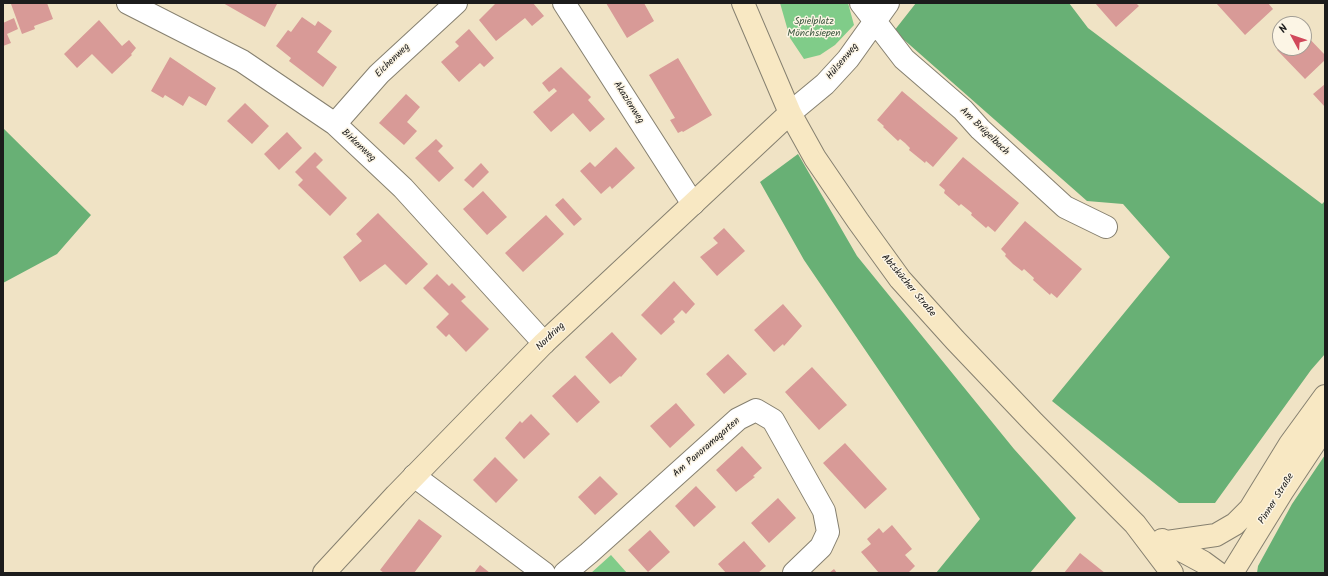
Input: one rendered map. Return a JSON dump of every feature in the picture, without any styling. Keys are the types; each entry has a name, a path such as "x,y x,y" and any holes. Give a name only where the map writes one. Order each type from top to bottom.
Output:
{"street":[{"name":"Birkenweg","path":"128,3 242,61 335,124 403,188 544,343"},
{"name":"Eichenweg","path":"335,124 379,74 456,3"},
{"name":"Akazienweg","path":"564,3 693,204"},
{"name":"Abtskücher Straße","path":"743,3 790,113 815,158 900,279 955,340 1018,406 1135,524 1172,573"},
{"name":"Am Brügelbach","path":"861,3 874,22 904,59 963,110 980,129 1065,207 1106,228"},
{"name":"Hülsenweg","path":"790,113 825,84 848,59 888,3"},
{"name":"Nordring","path":"324,573 414,476 544,343 790,113"},
{"path":"1167,542 1216,535 1235,524 1250,509 1290,444 1325,396"},
{"name":"Am Panoramagarten","path":"564,573 589,553 738,419 756,410 773,420 824,511 828,532 821,547 794,573"},
{"name":"Pinner Straße","path":"1232,573 1282,492 1325,427"},
{"path":"414,476 544,573"},
{"name":"Abtskücher Straße","path":"1135,524 1218,573"}],"green space":[{"name":"Spielplatz Mönchsiepen","path":"780,3 848,3 854,25 835,45 820,55 804,59 790,38"},
{"path":"916,3 1069,3 1088,28 1322,204 1325,201 1325,354 1311,370 1215,503 1179,503 1052,401 1170,257 1123,204 1087,201 894,31"},
{"path":"3,128 91,215 57,254 3,283"},
{"path":"798,154 857,256 1014,449 1076,518 1030,573 936,573 980,519 804,260 760,182"},
{"path":"1325,455 1325,573 1257,573 1258,566 1292,504"},
{"path":"611,555 627,573 591,573"}],"building":[{"path":"47,3 53,19 34,26 35,29 22,34 11,4"},
{"path":"223,3 274,3 277,4 265,27"},
{"path":"496,3 533,3 544,16 532,26 525,18 496,41 479,20"},
{"path":"606,3 644,3 654,21 627,38"},
{"path":"1095,3 1136,3 1139,6 1116,27"},
{"path":"1216,3 1268,3 1273,9 1245,35"},
{"path":"302,17 315,26 318,21 332,31 317,52 337,67 323,87 289,61 291,58 276,46 288,30 291,32"},
{"path":"14,18 18,29 7,34 11,43 3,46 3,23"},
{"path":"99,20 122,46 129,40 136,48 131,54 132,55 112,74 92,54 77,68 64,54"},
{"path":"469,29 494,58 484,67 480,63 459,82 441,62 459,46 455,42"},
{"path":"1312,41 1325,55 1325,60 1305,79 1283,56 1312,56"},
{"path":"170,57 216,88 206,106 189,96 183,106 165,95 163,98 151,91"},
{"path":"678,58 712,115 683,132 678,133 670,120 675,118 649,75"},
{"path":"561,67 591,97 588,100 605,119 590,132 573,113 551,132 533,112 557,91 554,88 549,92 542,83"},
{"path":"1325,84 1325,107 1313,94"},
{"path":"902,91 958,138 933,167 926,161 925,163 909,150 910,148 900,139 898,141 877,120"},
{"path":"406,94 420,107 407,122 417,131 404,145 379,123"},
{"path":"245,103 269,126 252,144 227,121"},
{"path":"287,132 302,148 279,170 264,154"},
{"path":"436,139 443,146 438,151 454,168 439,182 415,158"},
{"path":"616,147 635,168 612,189 610,186 601,194 580,171 590,162 595,167"},
{"path":"315,152 323,160 316,167 347,198 330,216 298,185 303,180 295,172"},
{"path":"963,157 1019,203 995,232 988,226 986,228 961,204 959,206 944,193 945,190 939,185"},
{"path":"481,163 489,172 473,188 464,180"},
{"path":"483,191 507,217 487,235 463,209"},
{"path":"563,198 582,219 574,226 555,205"},
{"path":"378,213 428,264 406,285 385,264 360,282 343,257 362,241 356,234"},
{"path":"546,215 564,234 523,272 505,253"},
{"path":"1025,221 1082,269 1057,298 1051,293 1050,295 1033,280 1034,278 1024,269 1022,271 1013,264 1005,256 1006,254 1001,249"},
{"path":"724,228 745,251 717,276 700,257 718,243 713,238"},
{"path":"437,274 449,286 452,283 466,297 461,301 489,329 466,352 449,334 446,337 436,327 449,314 423,288"},
{"path":"674,281 695,304 686,314 682,310 673,319 675,322 661,335 641,315"},
{"path":"783,304 802,326 784,346 783,344 774,352 754,330"},
{"path":"612,332 637,359 621,377 620,376 610,384 585,357"},
{"path":"728,354 747,374 724,394 706,374"},
{"path":"812,367 847,405 819,430 785,392"},
{"path":"575,375 600,402 577,423 552,396"},
{"path":"676,403 695,425 670,448 650,426"},
{"path":"531,414 550,434 524,459 505,438 520,421 522,423"},
{"path":"845,443 887,489 865,509 823,463"},
{"path":"742,446 762,468 753,476 755,477 736,492 716,470"},
{"path":"495,457 518,480 496,503 473,480"},
{"path":"600,476 618,494 595,515 578,497"},
{"path":"696,486 716,507 694,527 675,506"},
{"path":"778,498 796,518 769,543 751,523"},
{"path":"419,519 442,536 414,573 384,573 380,570"},
{"path":"892,525 912,549 905,555 915,566 908,573 879,573 861,552 871,544 867,539 879,528 883,533"},
{"path":"650,530 670,552 648,572 628,550"},
{"path":"744,541 766,566 758,573 726,573 718,564"},
{"path":"1080,553 1105,573 1064,573"},
{"path":"480,565 490,573 474,573"},
{"path":"834,569 837,573 829,573"}]}
